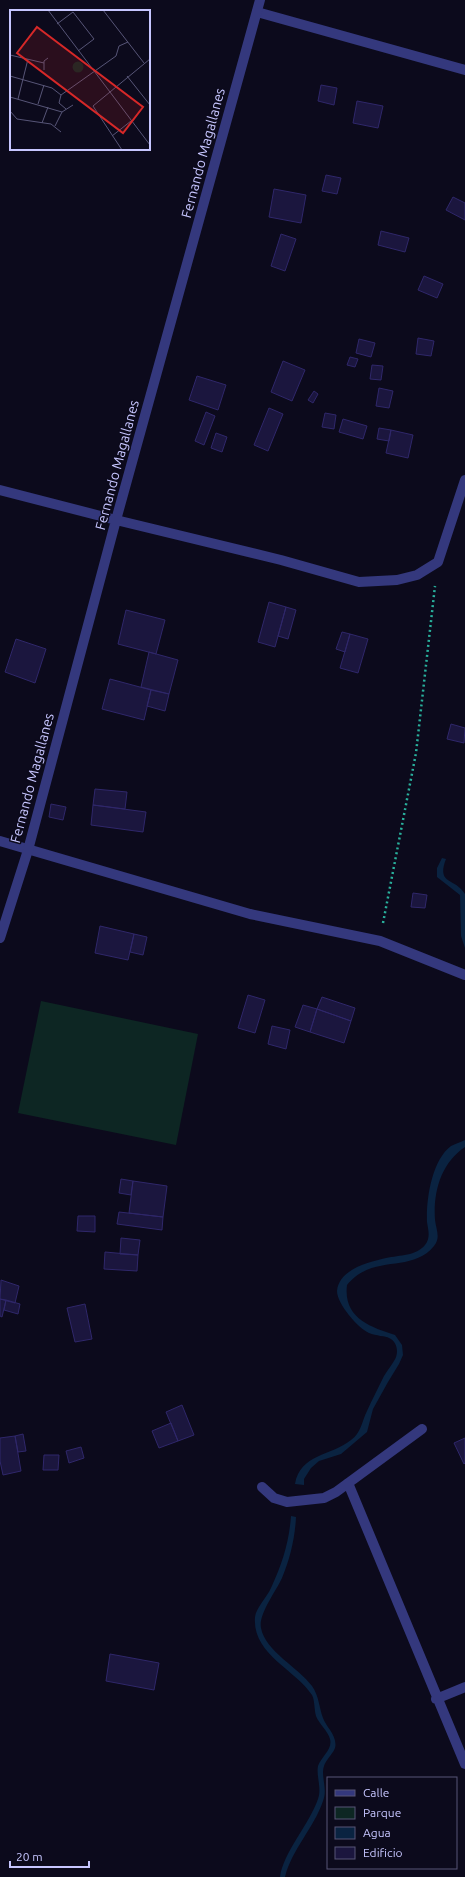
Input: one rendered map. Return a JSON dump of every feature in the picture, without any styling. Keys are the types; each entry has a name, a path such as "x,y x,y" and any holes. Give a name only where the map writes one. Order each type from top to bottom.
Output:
{"street":[{"name":"Fernando Magallanes","path":"0,938 28,850 116,520 260,0"},
{"path":"257,12 465,70"},
{"path":"0,490 281,560 359,582 397,580 417,575 438,562 465,480"},
{"path":"0,841 250,914 380,941 465,975"},
{"path":"262,1487 274,1498 287,1502 324,1498 348,1483 422,1429"},
{"path":"348,1483 436,1699 465,1764"},
{"path":"436,1699 465,1687"}],"path":[{"path":"380,941 416,753 438,562"}],"green space":[{"path":"41,1001 198,1034 176,1145 18,1113"}],"water":[{"path":"442,858 446,859 443,873 445,877 461,889 465,894 465,948 461,936 460,895 437,877 437,868"},
{"path":"465,1140 465,1147 450,1161 444,1170 437,1189 435,1199 435,1220 438,1237 434,1246 425,1254 414,1259 368,1269 357,1275 347,1285 349,1306 354,1313 368,1324 395,1335 402,1345 403,1355 373,1409 367,1432 341,1454 319,1461 311,1468 304,1479 304,1485 295,1484 298,1474 310,1461 343,1445 357,1434 384,1376 397,1355 396,1345 392,1340 388,1337 375,1335 364,1330 344,1309 337,1291 339,1283 349,1272 364,1264 412,1253 421,1249 425,1245 429,1236 427,1213 429,1192 435,1170 444,1152 451,1146"},
{"path":"291,1516 296,1517 295,1533 290,1556 282,1578 262,1617 261,1628 264,1636 275,1652 312,1686 318,1698 324,1721 335,1740 335,1748 323,1768 325,1794 319,1811 293,1857 285,1877 280,1877 286,1858 318,1799 318,1766 330,1746 330,1739 316,1716 312,1695 296,1677 267,1651 260,1641 256,1630 255,1617 259,1606 271,1588 282,1562 289,1535"}],"building":[{"path":"321,85 337,88 334,105 318,101"},
{"path":"357,101 383,106 378,128 353,123"},
{"path":"326,175 341,178 337,194 322,191"},
{"path":"274,189 306,195 301,223 269,217"},
{"path":"453,197 465,203 465,220 446,210"},
{"path":"381,231 409,238 405,252 378,245"},
{"path":"281,234 296,239 285,271 271,266"},
{"path":"424,276 443,284 437,298 418,290"},
{"path":"418,338 434,341 431,356 416,354"},
{"path":"359,339 375,343 371,357 356,353"},
{"path":"350,357 358,359 355,367 347,365"},
{"path":"283,361 305,370 292,401 271,392"},
{"path":"372,365 383,366 381,380 370,379"},
{"path":"197,376 226,385 218,410 189,400"},
{"path":"379,388 393,391 389,408 376,406"},
{"path":"314,391 318,394 313,403 308,400"},
{"path":"269,408 283,414 268,451 254,445"},
{"path":"206,412 215,416 204,445 195,441"},
{"path":"325,413 336,415 334,429 322,427"},
{"path":"343,419 367,426 363,439 339,432"},
{"path":"379,428 391,430 389,441 377,439"},
{"path":"391,430 413,435 408,458 386,453"},
{"path":"216,433 227,437 222,452 211,448"},
{"path":"269,602 286,607 275,647 258,642"},
{"path":"286,607 296,610 288,639 278,636"},
{"path":"126,610 165,620 156,654 118,644"},
{"path":"342,632 350,634 345,652 336,649"},
{"path":"350,634 368,639 358,673 340,668"},
{"path":"16,639 46,649 35,683 5,672"},
{"path":"149,652 178,660 169,694 141,687"},
{"path":"110,679 151,690 144,720 102,709"},
{"path":"151,690 169,694 165,711 147,706"},
{"path":"451,724 465,728 464,743 447,739"},
{"path":"95,789 127,792 125,809 93,805"},
{"path":"51,804 66,807 63,820 49,817"},
{"path":"93,805 146,812 143,832 91,825"},
{"path":"413,893 427,895 425,908 411,907"},
{"path":"100,926 134,934 128,960 95,953"},
{"path":"134,934 147,937 143,955 130,952"},
{"path":"248,995 265,1000 255,1033 238,1028"},
{"path":"322,997 355,1008 351,1021 317,1009"},
{"path":"303,1005 317,1009 310,1032 295,1027"},
{"path":"317,1009 351,1021 344,1043 310,1032"},
{"path":"272,1026 290,1030 286,1049 268,1044"},
{"path":"121,1179 133,1181 131,1195 119,1193"},
{"path":"133,1181 167,1186 163,1217 129,1213"},
{"path":"119,1212 163,1217 162,1230 117,1224"},
{"path":"78,1216 95,1216 95,1232 77,1231"},
{"path":"121,1238 140,1240 138,1255 120,1254"},
{"path":"105,1252 138,1255 137,1271 104,1269"},
{"path":"1,1280 19,1286 15,1303 0,1299"},
{"path":"0,1299 6,1300 2,1317 0,1316"},
{"path":"6,1300 20,1304 18,1314 4,1310"},
{"path":"85,1304 92,1339 75,1342 67,1308"},
{"path":"182,1405 194,1435 178,1441 166,1412"},
{"path":"171,1423 178,1441 159,1448 152,1431"},
{"path":"23,1434 26,1451 18,1452 15,1436"},
{"path":"15,1436 21,1471 3,1475 0,1461 0,1438"},
{"path":"465,1438 465,1463 464,1464 454,1443"},
{"path":"81,1447 84,1458 69,1463 66,1451"},
{"path":"44,1455 59,1455 58,1470 43,1470"},
{"path":"110,1654 159,1663 154,1690 106,1681"}]}
